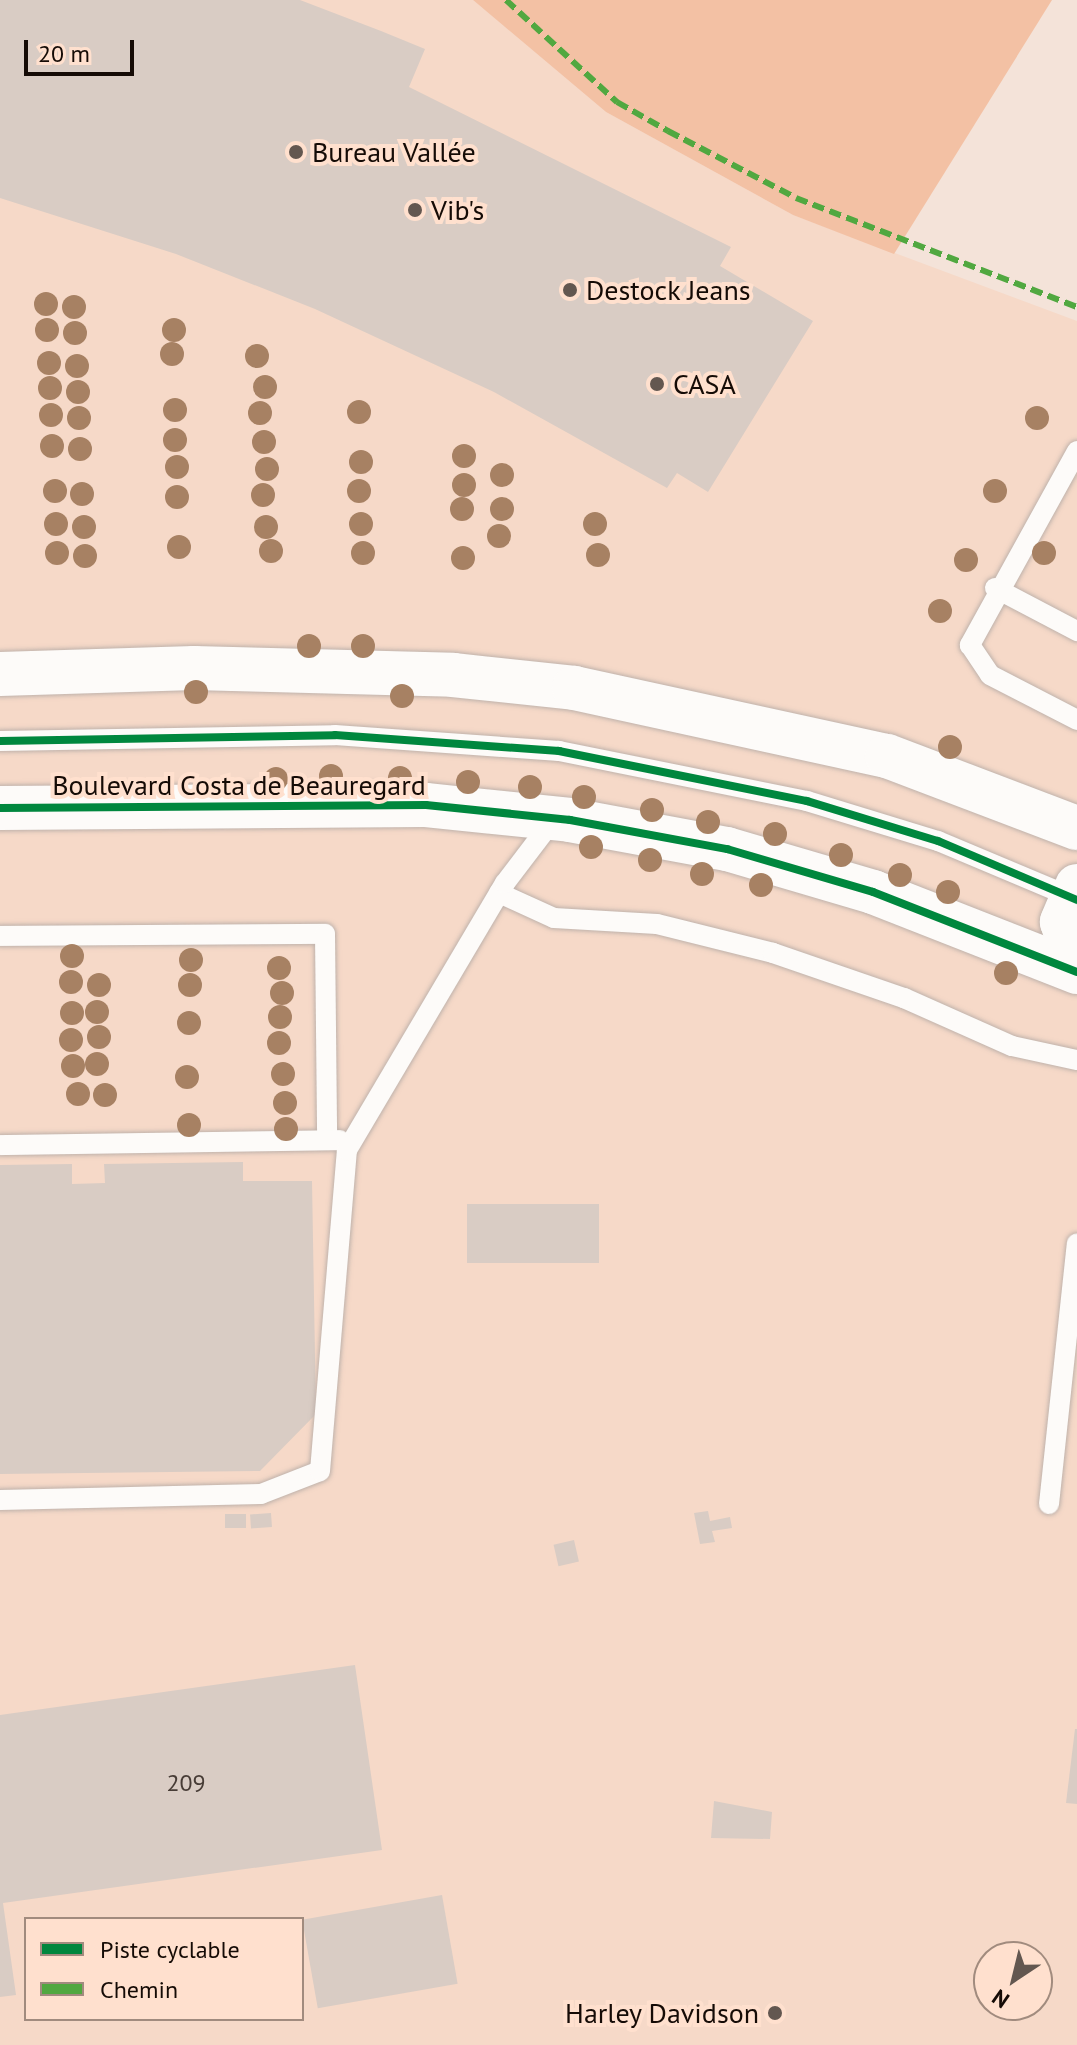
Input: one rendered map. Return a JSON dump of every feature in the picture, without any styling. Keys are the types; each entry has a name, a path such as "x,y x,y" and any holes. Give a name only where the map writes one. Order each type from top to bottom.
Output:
{"street":[{"path":"0,674 194,668 453,675 574,688 887,756 1077,828"},
{"name":"Boulevard Costa de Beauregard","path":"0,808 426,805 554,819 727,849 829,879 1077,971"},
{"name":"Boulevard Costa de Beauregard","path":"1075,894 1062,922 1077,971"}],"lane":[{"path":"1077,451 995,588 970,645 990,675 1077,720"},
{"path":"995,588 1077,631"},
{"path":"0,741 335,735 559,751 807,801 938,841 1075,894"},
{"path":"0,1500 261,1494 320,1471 353,1140 499,893 554,819"},
{"path":"499,893 554,918 657,924 773,953 904,998 1012,1046 1077,1060"},
{"path":"0,936 325,934 327,1140"},
{"path":"0,1145 353,1140"},
{"path":"1049,1504 1077,1243"}],"shaded area":[{"path":"0,0 473,0 606,112 793,215 1077,321 1077,2045 0,2045"},
{"path":"473,0 1052,0 894,254 793,215 606,112"}],"building":[{"path":"0,0 300,0 381,31 425,49 409,87 731,247 720,266 813,321 708,492 677,473 667,488 494,392 315,309 176,254 0,198"},
{"path":"243,1162 243,1181 312,1181 316,1414 260,1471 0,1474 0,1165 72,1164 72,1184 105,1183 104,1164"},
{"path":"467,1204 599,1204 599,1263 467,1263"},
{"path":"708,1511 710,1521 730,1517 732,1528 712,1531 715,1542 700,1544 694,1513"},
{"path":"271,1513 272,1527 251,1528 250,1514"},
{"path":"225,1514 246,1514 246,1528 225,1528"},
{"path":"574,1540 579,1561 558,1566 554,1545"},
{"path":"355,1665 382,1850 3,1903 16,1995 0,1997 0,1715"},
{"path":"1077,1729 1077,1804 1066,1803"},
{"path":"714,1801 772,1812 770,1839 711,1838"},
{"path":"442,1895 458,1984 318,2008 304,1919"}],"marked path":[{"path":"506,0 617,102 668,131 796,198 1077,307"}],"cycle path":[{"path":"0,741 335,735 559,751 807,801 938,841 1077,900"},
{"path":"0,808 426,805 570,820 727,849 873,892 1077,972"}],"place":[{"name":"Bureau Vallée","path":"296,152"},
{"name":"Vib's","path":"415,210"},
{"name":"Destock Jeans","path":"570,290"},
{"name":"CASA","path":"657,384"},
{"name":"Harley Davidson","path":"775,2013"}]}
